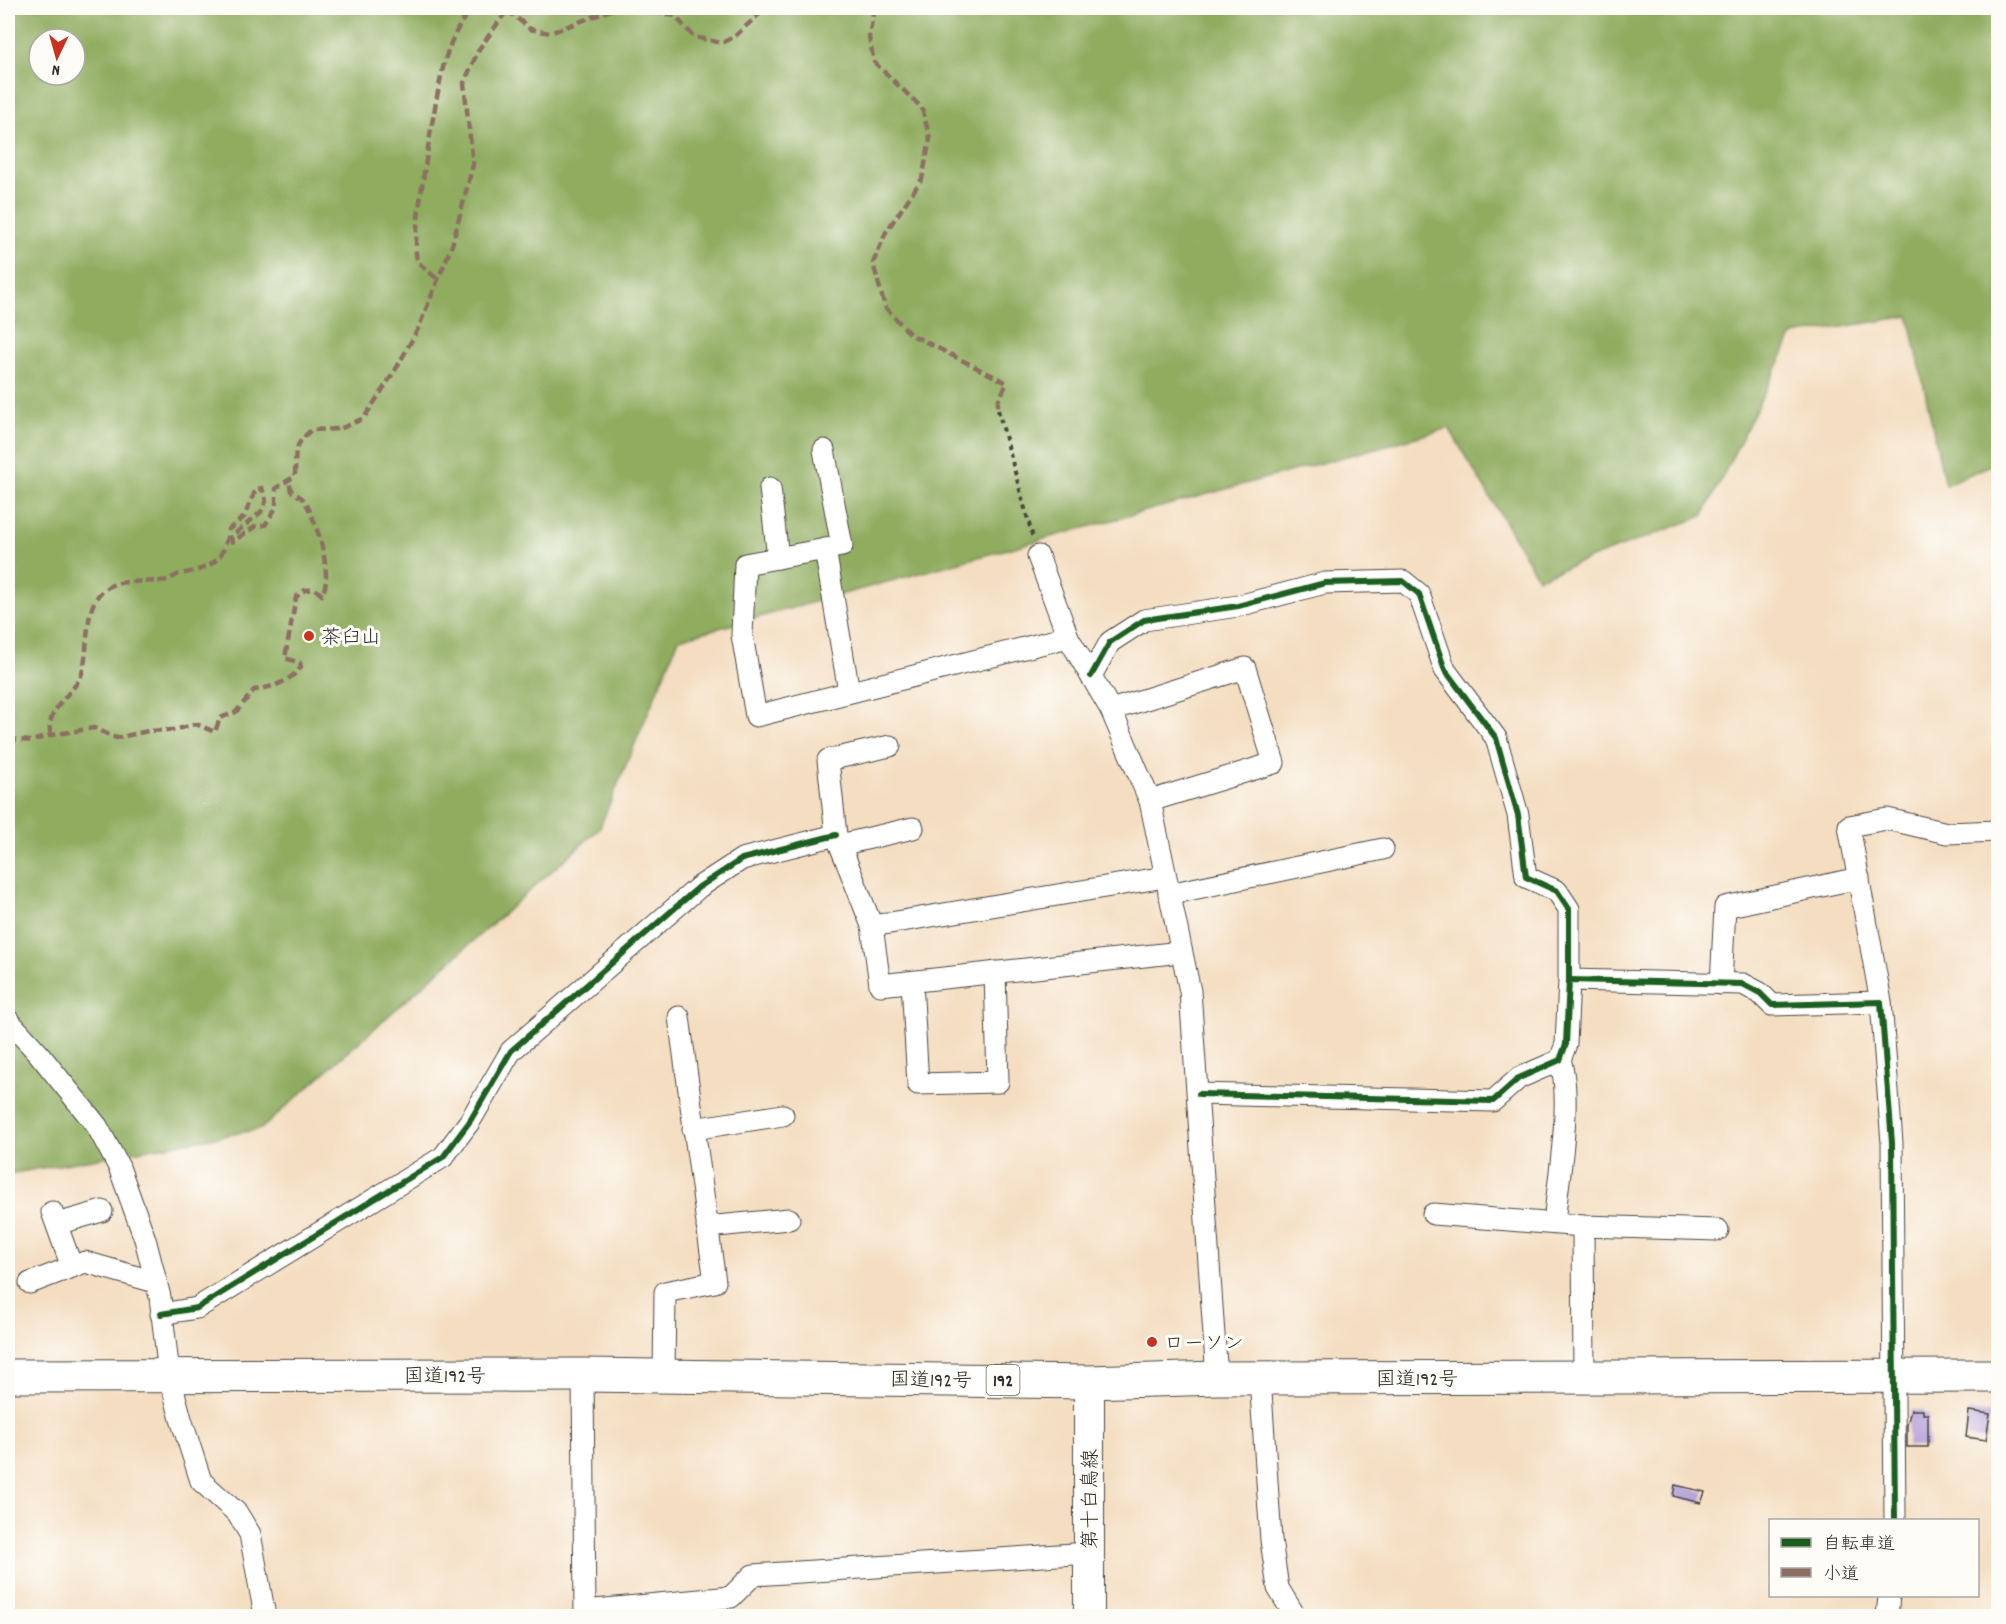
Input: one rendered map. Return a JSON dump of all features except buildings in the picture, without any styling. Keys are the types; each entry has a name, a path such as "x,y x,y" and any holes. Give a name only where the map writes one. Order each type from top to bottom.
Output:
{"highway":[{"name":"国道192号","path":"8,1376 583,1375 1089,1382 1216,1378 1998,1376"}],"main road":[{"name":"第十白鳥線","path":"1089,1382 1089,1617"}],"street":[{"path":"824,450 842,546 746,564 742,635 756,716 1068,637"},
{"path":"770,488 778,558"},
{"path":"825,549 849,692"},
{"path":"1038,556 1068,637 1111,710 1150,801 1190,991 1199,1094 1216,1378"},
{"path":"1091,676 1110,642 1144,620 1238,606 1325,583 1403,581 1419,594 1445,670 1496,738 1518,815 1526,877 1557,891 1569,909 1566,1044 1560,1060 1565,1075 1565,1098 1554,1223"},
{"path":"1111,710 1245,668 1274,763 1150,801"},
{"path":"890,746 828,760 838,840 872,926 880,985 1181,952"},
{"path":"1895,1519 1892,1143 1881,1002 1849,826 1887,819 1947,833 1998,831"},
{"path":"161,1314 197,1308 443,1157 470,1121 511,1051 699,887 742,859 914,828"},
{"path":"872,926 1167,885 1383,849"},
{"path":"1721,984 1725,907 1859,879"},
{"path":"912,982 918,1084 998,1082 995,972"},
{"path":"1569,981 1743,984 1760,993 1772,1005 1881,1002"},
{"path":"664,1376 665,1292 715,1282 679,1017"},
{"path":"8,1020 39,1054 97,1126 119,1167 145,1239 156,1282 169,1374 201,1481 237,1513 250,1534 265,1617"},
{"path":"1199,1094 1493,1101 1519,1078 1560,1060"},
{"path":"693,1129 783,1115"},
{"path":"72,1267 55,1218 102,1211"},
{"path":"1433,1214 1583,1226 1718,1230"},
{"path":"707,1227 789,1219"},
{"path":"1583,1226 1584,1377"},
{"path":"30,1283 85,1262 156,1282"},
{"path":"583,1375 585,1614 731,1597 753,1575 1089,1553"},
{"path":"1260,1378 1271,1540 1278,1588 1295,1617"},
{"path":"1887,1617 1889,1597"}],"path":[{"path":"998,410 1038,556"}],"green space":[{"path":"8,8 1998,8 1998,462 1945,485 1909,316 1793,335 1703,516 1538,578 1449,428 679,639 599,829 261,1129 8,1174"}],"marked path":[{"path":"436,278 417,259 417,225 444,64 455,34 472,8"},
{"path":"51,735 51,719 54,712 79,680 83,670 89,619 97,597 112,585 168,580 177,575 207,567 219,557 228,530 244,517 256,489 262,488 266,501 261,512 231,537 232,542 256,526 265,525 276,508 276,488 295,476 296,450 305,436 311,430 340,429 364,418 396,369 418,329 452,245 473,165 464,83 479,49 509,8"},
{"path":"507,10 530,29 550,33 616,8"},
{"path":"626,8 675,16 694,37 722,43 734,37 766,8"},
{"path":"874,8 869,37 874,62 922,108 930,139 922,179 886,232 873,263 885,307 910,334 1007,383 998,401 998,410"},
{"path":"8,739 32,741 51,735 94,728 116,738 148,731 174,730 196,724 215,732 220,718 236,712 254,690 280,683 291,677 301,667 300,663 285,658 296,597 305,590 315,589 322,595 326,575 322,547 313,519 303,499 291,491 289,480"}],"cycle path":[{"path":"1091,676 1110,642 1144,620 1238,606 1325,583 1403,581 1419,594 1445,670 1496,738 1518,815 1526,877 1557,891 1569,909 1569,980"},
{"path":"161,1314 197,1308 443,1157 470,1121 511,1051 699,887 742,859 836,835"},
{"path":"1199,1094 1493,1101 1519,1078 1560,1060 1566,1044 1569,980 1743,984 1760,993 1772,1005 1881,1002 1892,1143 1895,1519"}],"place":[{"name":"茶臼山","path":"309,636"},
{"name":"ローソン","path":"1152,1342"}]}
